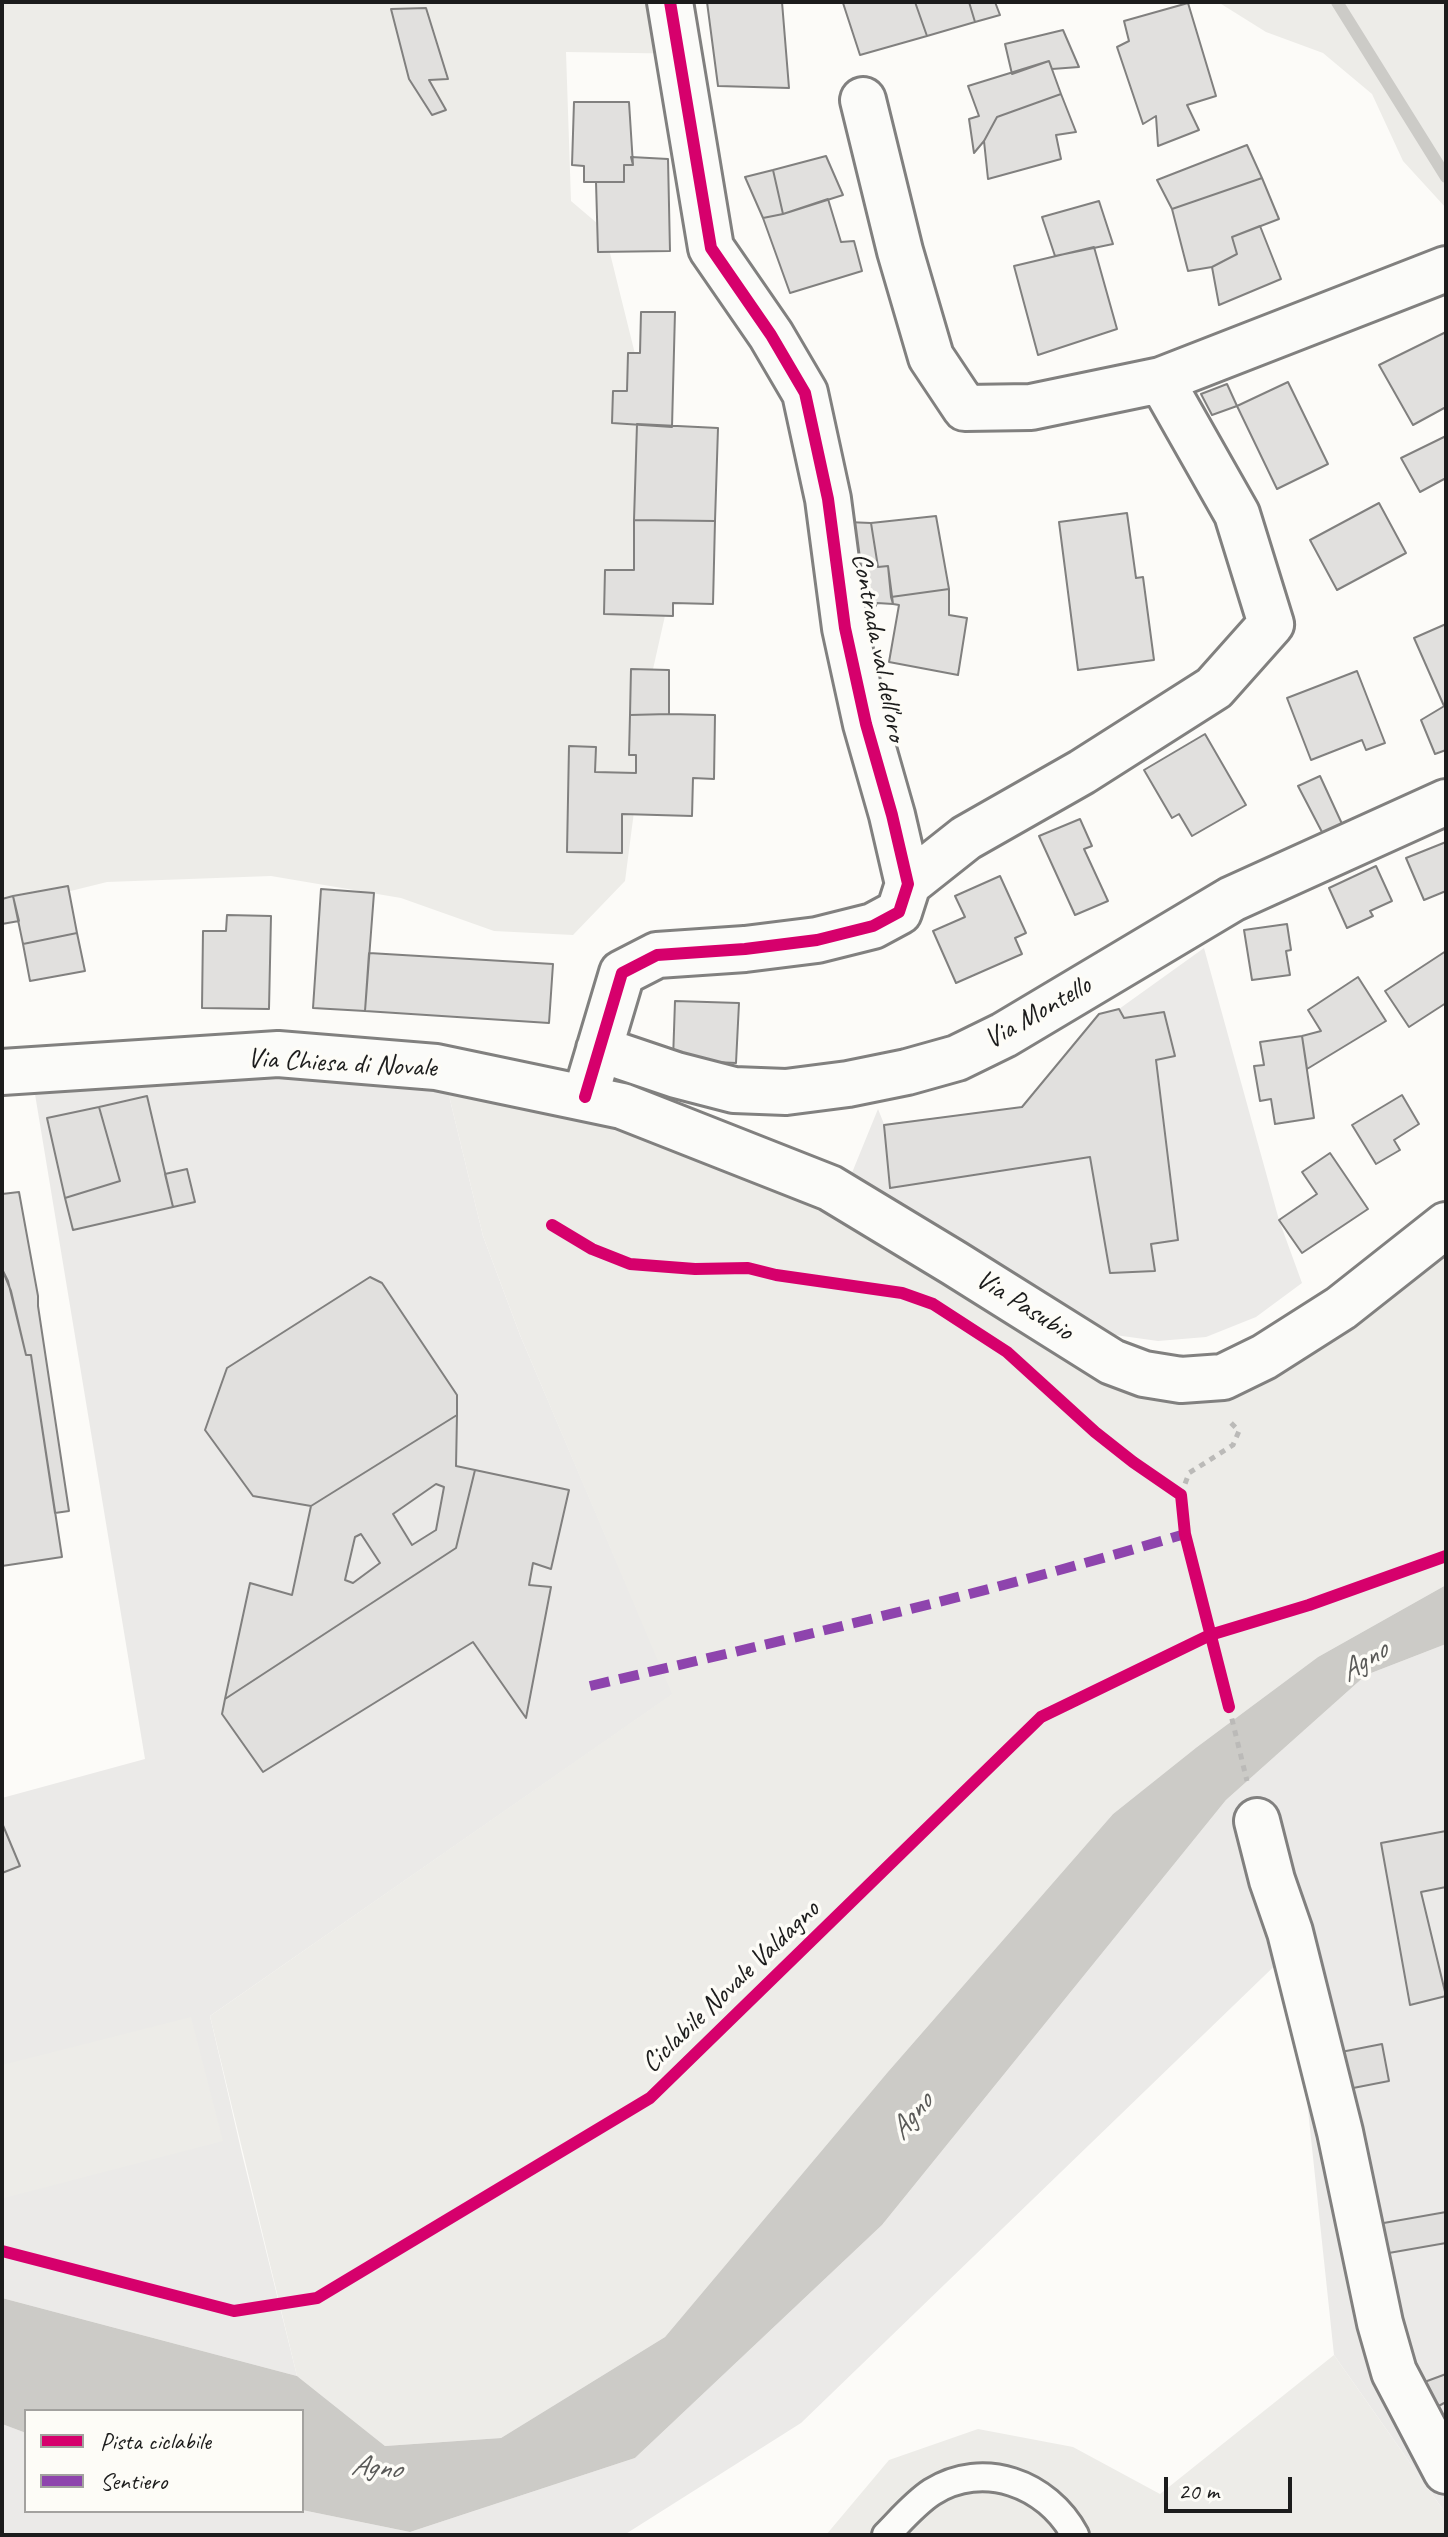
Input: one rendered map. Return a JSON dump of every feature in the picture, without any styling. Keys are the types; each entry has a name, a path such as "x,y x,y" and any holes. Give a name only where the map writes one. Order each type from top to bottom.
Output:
{"street":[{"name":"Contrada val dell'oro","path":"670,2 711,248 771,335 805,393 828,499 845,628 866,724 908,884"},
{"path":"863,100 900,251 931,357 965,408 1031,407 1161,380 1446,269"},
{"path":"585,1097 622,973 657,955 817,940 873,926 899,912 908,884 966,838 1082,772 1214,688 1271,624 1237,514 1161,380"},
{"name":"Via Montello","path":"599,1049 676,1075 734,1090 786,1092 848,1084 957,1058 1004,1035 1232,899 1446,802"},
{"name":"Via Chiesa di Novale","path":"2,1072 278,1054 436,1067 585,1097"},
{"name":"Via Pasubio","path":"585,1097 622,1106 830,1188 1112,1362 1144,1374 1181,1380 1223,1377 1264,1357 1341,1308 1446,1225"},
{"path":"1257,1821 1272,1880 1290,1932 1340,2132 1394,2372 1446,2471"}],"lane":[{"path":"886,2535 930,2493 956,2480 988,2476 1011,2482 1054,2505 1075,2535"}],"path":[{"path":"1178,1497 1189,1473 1233,1445 1239,1431 1230,1422 1215,1423"},
{"path":"1225,1693 1257,1821"}],"shaded area":[{"path":"2,2 692,2 699,54 566,52 571,201 604,229 637,362 669,598 642,718 639,773 625,881 573,935 494,931 401,898 271,876 107,882 2,908"},
{"path":"1218,2 1446,2 1446,208 1403,161 1372,94 1323,53 1266,32"},
{"path":"1204,948 1279,1220 1302,1283 1256,1317 1206,1337 1158,1341 1115,1335 1072,1321 847,1185 878,1109 884,1124 1021,1107 1099,1014 1119,1009"},
{"path":"31,1070 444,1075 483,1236 520,1335 673,1694 210,2016 297,2376 2,2298 2,1798 145,1759"},
{"path":"444,1075 792,1179 1182,1376 1313,1329 1446,1220 1446,1585 1318,1657 1113,1814 887,2073 665,2337 501,2438 385,2446 297,2376 210,2016 672,1694 520,1335 483,1236"},
{"path":"1446,1644 1446,2514 1334,2355 1291,1950 801,2423 624,2535 2,2535 2,2424 24,2432 24,2513 304,2513 304,2510 410,2532 635,2458 882,2225 1226,1800 1366,1675"},
{"path":"191,2017 223,2141 4,2198 2,2065"},
{"path":"1334,2355 1446,2514 1446,2535 826,2535 889,2460 978,2429 1073,2447 1160,2494"}],"water":[{"name":"Agno","path":"1446,1585 1446,1644 1366,1675 1226,1800 882,2225 635,2458 410,2532 304,2510 304,2409 24,2409 24,2432 2,2424 2,2298 297,2376 385,2446 501,2438 665,2337 887,2073 1113,1814 1318,1657"}],"building":[{"path":"707,2 782,2 789,88 718,86"},
{"path":"915,2 927,36 860,55 843,3"},
{"path":"915,2 969,2 975,22 927,36"},
{"path":"969,2 995,2 1000,15 975,22"},
{"path":"1188,3 1216,96 1187,105 1199,130 1158,146 1156,116 1143,124 1117,47 1129,41 1124,21"},
{"path":"426,8 448,79 429,80 446,110 432,115 409,79 391,9"},
{"path":"1063,30 1079,67 1052,69 1049,61 1012,74 1005,44"},
{"path":"1049,61 1061,94 997,117 974,153 969,119 979,116 968,86"},
{"path":"1061,94 1076,132 1056,135 1061,159 988,179 984,141 997,117"},
{"path":"574,102 629,102 633,165 624,165 624,182 584,182 584,166 572,165"},
{"path":"1247,145 1262,178 1172,209 1157,180"},
{"path":"826,156 843,195 783,214 773,170"},
{"path":"631,157 668,159 670,251 598,252 596,182 624,182 624,165 633,165"},
{"path":"773,170 783,214 763,218 745,177"},
{"path":"1262,178 1279,219 1232,237 1237,254 1212,267 1188,271 1172,209"},
{"path":"828,199 841,242 854,241 862,271 790,293 763,218"},
{"path":"1099,201 1113,244 1055,256 1042,217"},
{"path":"1260,226 1281,279 1219,305 1212,267 1237,254 1232,237"},
{"path":"1094,247 1117,329 1038,355 1014,266"},
{"path":"641,312 675,312 672,427 612,423 613,391 627,391 628,353 640,353"},
{"path":"1446,332 1446,407 1413,425 1379,365"},
{"path":"1288,382 1328,464 1277,489 1237,406"},
{"path":"1227,384 1237,406 1212,415 1201,394"},
{"path":"637,424 718,428 715,521 634,520"},
{"path":"1446,436 1446,478 1420,492 1401,458"},
{"path":"1379,503 1406,553 1337,590 1310,540"},
{"path":"1127,513 1136,578 1143,577 1154,660 1078,670 1059,522"},
{"path":"936,516 949,589 891,597 888,566 878,567 871,523"},
{"path":"634,520 715,521 713,604 673,603 673,616 604,614 605,570 634,570"},
{"path":"847,522 871,523 878,567 888,566 893,604 877,603 857,643"},
{"path":"949,589 949,615 967,618 958,675 889,662 899,605 893,604 891,597"},
{"path":"1446,624 1446,705 1444,706 1414,638"},
{"path":"631,669 669,670 669,714 630,715"},
{"path":"1357,671 1385,743 1366,750 1362,740 1311,760 1287,698"},
{"path":"1446,705 1446,750 1435,754 1421,720"},
{"path":"630,715 715,715 714,779 693,778 692,816 622,814 622,853 567,852 569,746 596,747 595,772 636,773 636,755 629,755"},
{"path":"1205,734 1246,805 1192,836 1179,814 1172,818 1144,770"},
{"path":"1320,776 1343,826 1323,834 1298,786"},
{"path":"1080,819 1092,846 1084,849 1108,901 1075,915 1039,836"},
{"path":"1446,842 1446,891 1424,900 1406,858"},
{"path":"1376,866 1392,901 1370,911 1373,916 1347,928 1329,888"},
{"path":"1000,876 1026,933 1015,938 1022,954 956,983 933,931 965,917 955,896"},
{"path":"68,886 77,933 23,944 13,896"},
{"path":"321,889 374,893 365,1011 313,1008"},
{"path":"13,896 19,921 2,924 2,899"},
{"path":"227,915 271,916 269,1009 202,1008 203,931 226,931"},
{"path":"1287,924 1291,950 1286,951 1290,975 1252,980 1244,930"},
{"path":"77,933 85,971 30,981 23,944"},
{"path":"1446,951 1446,1003 1409,1027 1385,991"},
{"path":"369,953 553,964 549,1023 365,1011"},
{"path":"1358,977 1386,1021 1307,1069 1302,1036 1321,1031 1308,1010"},
{"path":"675,1001 739,1003 736,1063 673,1060"},
{"path":"1119,1009 1124,1018 1164,1012 1175,1056 1156,1060 1178,1240 1151,1244 1155,1271 1110,1273 1090,1157 890,1188 884,1125 1022,1107 1099,1014"},
{"path":"1302,1036 1314,1118 1275,1124 1271,1099 1260,1101 1254,1066 1264,1065 1260,1042"},
{"path":"1402,1095 1419,1124 1394,1140 1400,1150 1376,1164 1352,1125"},
{"path":"147,1096 173,1207 73,1230 65,1198 120,1181 99,1107"},
{"path":"99,1107 120,1181 65,1198 47,1118"},
{"path":"1330,1153 1368,1209 1302,1253 1279,1220 1317,1194 1302,1172"},
{"path":"187,1169 195,1202 173,1207 165,1174"},
{"path":"19,1192 38,1296 69,1511 55,1513 31,1355 26,1355 8,1281 2,1269 2,1194"},
{"path":"2,1269 11,1291 26,1355 31,1355 62,1557 2,1566"},
{"path":"370,1277 382,1283 457,1395 457,1415 311,1506 253,1496 205,1430 227,1368"},
{"path":"457,1415 456,1466 475,1470 456,1548 225,1699 250,1583 292,1595 311,1506","holes":["436,1484 444,1487 436,1530 412,1545 393,1514","361,1534 380,1563 353,1583 345,1580 355,1537"]},
{"path":"475,1470 569,1490 551,1569 533,1563 529,1585 551,1587 526,1718 473,1642 263,1772 222,1714 225,1699 456,1548"},
{"path":"2,1823 20,1866 2,1873"},
{"path":"1446,1831 1446,1887 1421,1892 1446,1996 1410,2005 1381,1843"},
{"path":"1382,2044 1389,2081 1348,2089 1341,2052"},
{"path":"1446,2212 1446,2243 1383,2254 1378,2224"},
{"path":"1446,2374 1446,2402 1433,2409 1411,2387"}],"waterway":[{"path":"1337,2 1446,177"}],"marked path":[{"path":"590,1686 963,1596 1185,1534"}],"cycle path":[{"path":"585,1097 622,973 657,955 817,940 873,926 899,912 908,884 866,724 845,628 828,499 805,393 771,335 711,248 670,2"},
{"path":"552,1225 592,1249 630,1264 695,1269 748,1268 776,1275 902,1293 933,1304 1007,1352 1095,1432 1181,1495 1185,1534 1229,1707"},
{"name":"Ciclabile Novale Valdagno","path":"2,2251 234,2311 317,2298 650,2098 1041,1717 1210,1635 1309,1605 1446,1556"}]}
